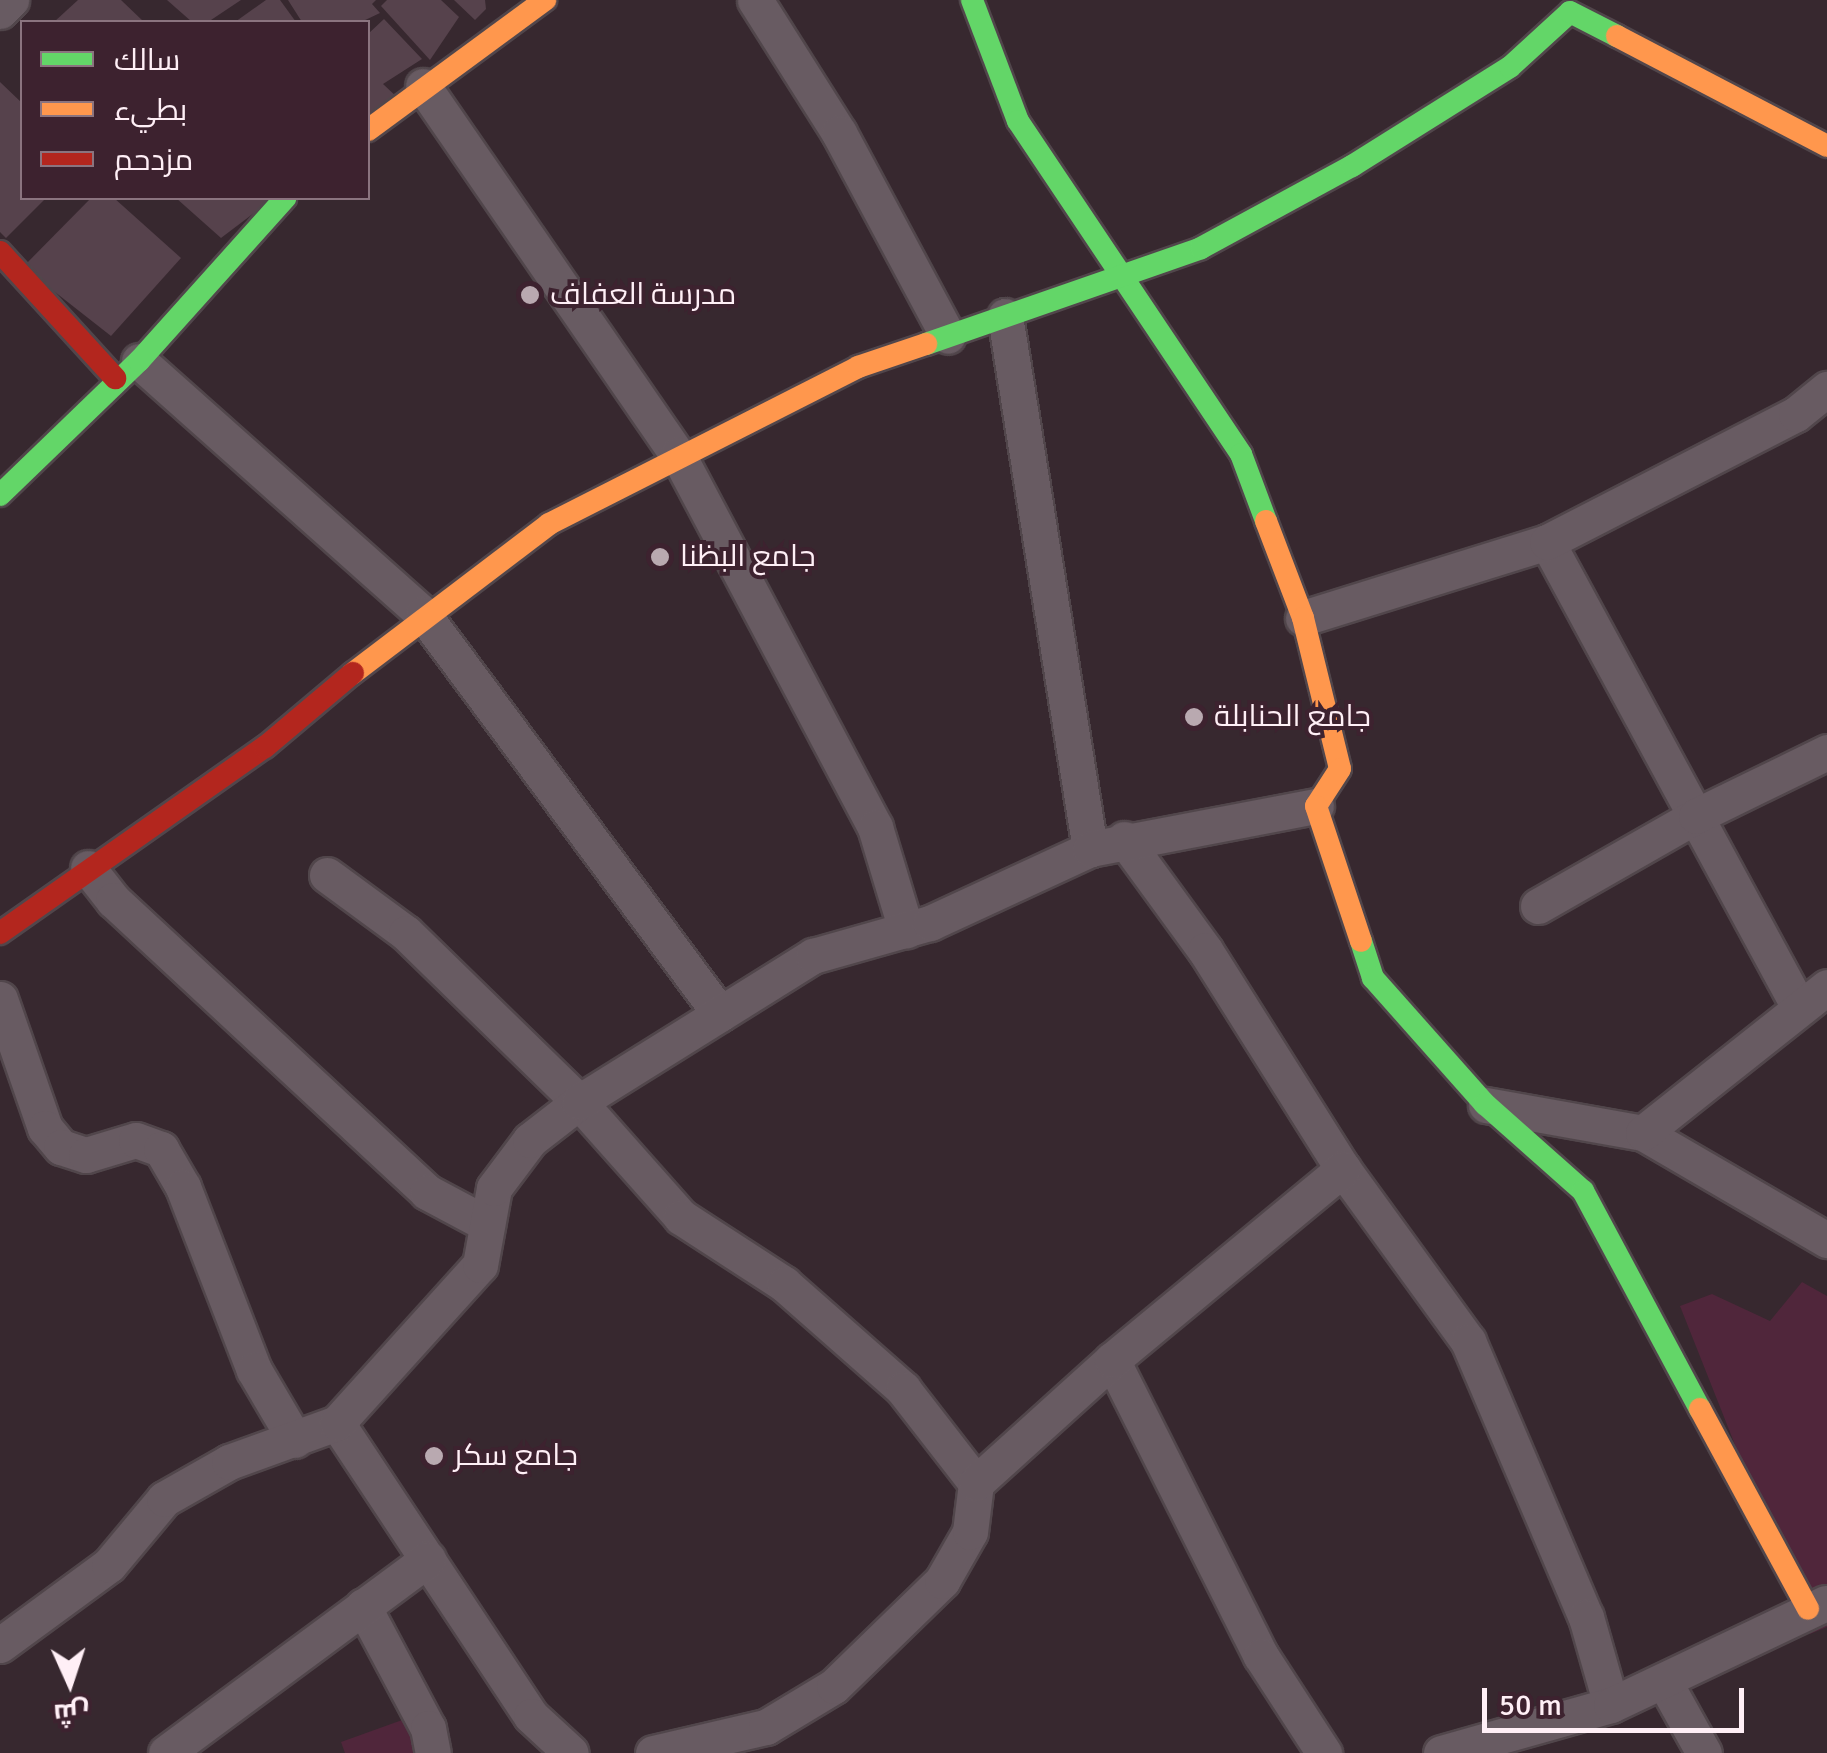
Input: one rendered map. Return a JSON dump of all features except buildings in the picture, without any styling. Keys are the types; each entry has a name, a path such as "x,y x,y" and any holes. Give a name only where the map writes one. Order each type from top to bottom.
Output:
{"street":[{"path":"0,11 12,0"},
{"path":"370,128 545,0"},
{"path":"755,0 839,134 948,336"},
{"path":"0,1645 80,1590 164,1499 229,1462 337,1423 480,1265 494,1188 530,1140 579,1102 813,956 906,930 1090,849 1124,839 1316,806 1340,770 1303,618 1241,454 1127,277 1018,120 972,0"},
{"path":"0,933 265,747 423,614 549,524 678,455 858,368 1201,248 1352,166 1510,67 1570,12 1827,146"},
{"path":"423,86 678,455 875,826 906,930"},
{"path":"0,495 127,369 282,200"},
{"path":"0,252 127,369 423,614 720,1014"},
{"path":"1006,316 1090,849"},
{"path":"1303,618 1547,542 1796,414 1827,389"},
{"path":"1547,542 1696,816 1813,997 1643,1133"},
{"path":"1538,906 1696,816 1827,752"},
{"path":"1316,806 1372,978 1485,1104 1584,1191 1818,1606 1665,1684 1611,1705 1441,1753"},
{"path":"1124,839 1204,950 1343,1169 1468,1342 1586,1618 1611,1705"},
{"path":"88,868 113,900 427,1192 487,1224"},
{"path":"327,874 406,933 579,1102 681,1216 784,1284 903,1389 976,1484"},
{"path":"0,999 44,1128 61,1147 86,1156 136,1140 161,1149 183,1187 254,1370 295,1440"},
{"path":"1485,1104 1643,1133 1827,1240"},
{"path":"653,1753 766,1727 834,1686 942,1580 970,1532 976,1484 1112,1360 1343,1169"},
{"path":"1112,1360 1261,1656 1324,1753"},
{"path":"337,1423 531,1716 570,1753"},
{"path":"166,1753 428,1559"},
{"path":"363,1606 428,1728 433,1753"},
{"path":"1665,1684 1704,1753"}],"shaded area":[{"path":"1802,1282 1827,1296 1827,1627 1810,1634 1680,1306 1712,1294 1770,1321"},
{"path":"430,1710 448,1753 345,1753 341,1742"}],"traffic: fast":[{"path":"972,0 1018,121 1241,454 1266,521"},
{"path":"926,344 1201,248 1352,166 1510,67 1570,12 1617,36"},
{"path":"0,495 139,361 283,200"},
{"path":"1361,941 1373,978 1485,1104 1583,1191 1700,1409"}],"traffic: slow":[{"path":"370,129 545,0"},
{"path":"1617,36 1827,146"},
{"path":"353,673 549,524 858,367 926,344"},
{"path":"1266,521 1303,618 1340,769 1316,806 1361,941"},
{"path":"1700,1409 1808,1609"}],"traffic: jam":[{"path":"0,252 115,378"},
{"path":"0,933 265,747 353,673"}],"place":[{"name":"مدرسة العفاف","path":"530,295"},
{"name":"جامع البظنا","path":"660,557"},
{"name":"جامع الحنابلة","path":"1194,717"},
{"name":"جامع سكر","path":"434,1456"}]}
